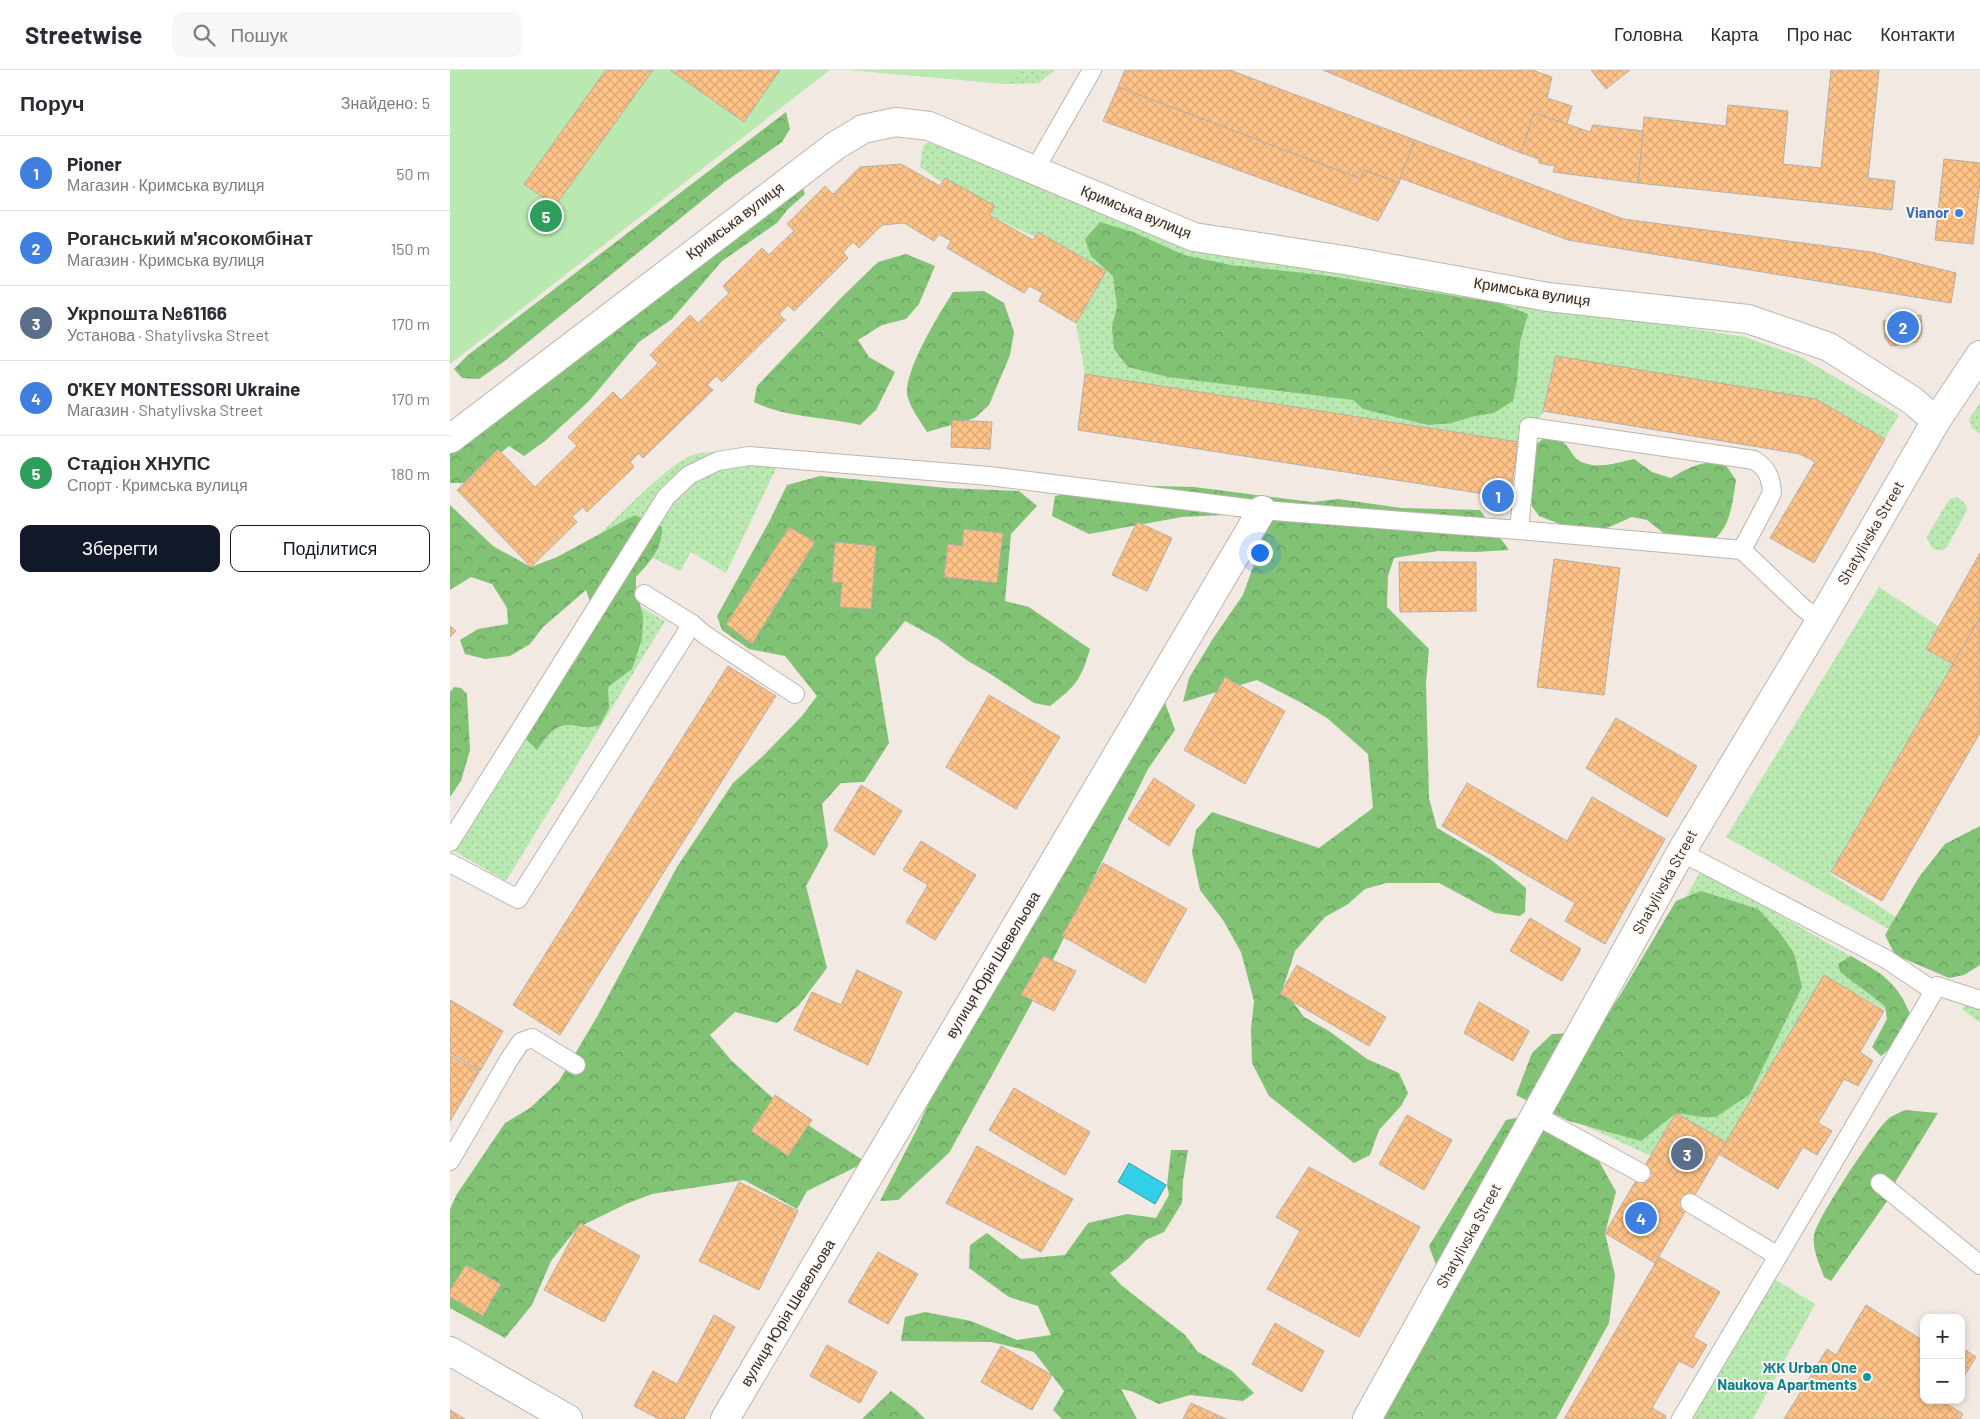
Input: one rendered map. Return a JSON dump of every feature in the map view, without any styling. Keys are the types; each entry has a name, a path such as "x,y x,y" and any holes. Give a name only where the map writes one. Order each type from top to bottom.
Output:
{"street":[{"name":"Кримська вулиця","path":"450,439 835,146 863,129 896,122 929,126 1194,237 1350,261 1548,297 1748,319 1829,347 1912,402 1936,421"},
{"name":"Shatylivska Street","path":"1367,1419 1681,852 1820,621 1936,421 1980,355"},
{"name":"вулиця Юрія Шевельова","path":"725,1419 1262,510"},
{"path":"450,1352 568,1419"}],"lane":[{"path":"1034,170 1092,70"},
{"path":"1519,530 1529,427 1754,460 1762,465 1768,473 1772,483 1772,493 1742,550"},
{"path":"450,842 666,497 689,475 718,460 749,456 989,476 1262,510 1742,550 1802,607 1820,621"},
{"path":"644,594 795,694"},
{"path":"450,863 518,899 692,624"},
{"path":"1681,852 1886,959 1934,991"},
{"path":"1681,1419 1934,991 1938,986 1980,1000"},
{"path":"450,1161 521,1042 532,1038 576,1066"},
{"path":"1535,1115 1641,1173"},
{"path":"1880,1183 1980,1265"},
{"path":"1690,1203 1778,1256"}],"green space":[{"path":"450,70 830,70 450,364"},
{"path":"851,70 1055,70 1039,83 1006,84"},
{"path":"851,70 1016,70 1006,84"},
{"path":"786,112 790,129 782,142 725,182 506,360 479,379 462,378 454,369 468,355"},
{"path":"938,135 1195,250 1745,337 1801,357 1899,415 1885,439 1816,399 1558,359 1543,413 1518,442 1085,374 1076,323 1106,271 989,215 920,167 923,146"},
{"path":"800,181 805,194 788,209 777,223 722,261 672,319 639,342 589,401 545,441 524,456 509,446 463,483 450,483 450,453 523,394"},
{"path":"1100,222 1133,232 1184,255 1231,265 1322,275 1499,303 1528,314 1520,342 1517,381 1513,401 1494,413 1452,423 1428,425 1363,409 1353,400 1168,377 1128,367 1114,349 1112,327 1117,307 1113,276 1091,256 1085,239"},
{"path":"906,254 935,266 919,304 906,319 882,325 858,340 869,357 895,372 876,410 860,425 779,411 754,402 757,386 842,297 878,262"},
{"path":"984,291 1004,303 1014,332 1010,355 989,405 975,418 927,432 908,398 907,387 916,359 931,328 953,292"},
{"path":"1980,403 1980,434 1972,428 1969,419"},
{"path":"1544,438 1561,441 1566,444 1578,460 1590,465 1603,465 1634,459 1652,472 1671,478 1696,465 1710,463 1725,464 1736,480 1728,520 1720,534 1700,547 1662,532 1647,520 1632,517 1600,531 1583,533 1539,516 1529,502 1534,446"},
{"path":"727,451 781,458 726,573 691,552 680,571 601,533 647,489 686,458 696,454"},
{"path":"820,476 947,488 1019,491 1037,506 1011,534 1005,601 1029,607 1090,649 1087,660 1076,682 1059,699 1050,706 1034,703 968,661 938,639 905,621 875,658 889,743 864,782 841,783 822,804 828,846 806,886 827,968 799,1005 777,1023 735,1012 710,1035 731,1060 789,1113 866,1162 807,1191 797,1209 744,1180 652,1194 626,1204 577,1228 551,1261 532,1305 505,1338 450,1308 450,1209 457,1194 505,1123 530,1108 559,1081 598,1015 677,867 733,783 764,755 802,716 817,696 785,656 749,649 722,630 717,616 769,522 787,485"},
{"path":"1115,485 1194,487 1312,502 1338,499 1401,508 1480,510 1509,550 1475,552 1438,551 1394,558 1388,576 1387,607 1429,649 1426,683 1429,798 1437,828 1490,859 1526,888 1525,912 1520,916 1495,913 1439,883 1386,883 1365,889 1348,904 1325,917 1295,951 1283,988 1304,1017 1329,1031 1367,1059 1399,1073 1408,1093 1401,1106 1379,1130 1370,1155 1354,1163 1269,1096 1252,1063 1251,1029 1254,1001 1241,952 1223,920 1200,890 1192,852 1196,830 1212,812 1319,848 1373,808 1368,754 1327,718 1257,680 1183,702 1189,678 1243,595 1258,553 1243,514 1182,517 1089,534 1052,516 1055,496"},
{"path":"1955,497 1966,505 1967,510 1947,547 1943,550 1934,549 1930,545 1927,536 1949,500"},
{"path":"450,505 493,546 531,567 557,557 635,515 662,527 658,548 651,560 636,577 636,587 643,617 642,639 632,669 608,687 609,708 600,725 586,727 563,725 550,733 537,750 526,739 531,723 578,657 596,619 586,590 543,627 530,644 510,656 485,659 465,654 460,640 478,629 508,624 507,608 492,584 471,577 450,590"},
{"path":"1879,587 1938,626 1926,649 1953,664 1829,873 1903,922 1894,932 1726,837"},
{"path":"615,592 665,621 506,881 454,851"},
{"path":"454,687 461,688 467,694 470,750 461,781 450,797 450,692"},
{"path":"1164,700 1175,730 1148,769 1029,1008 949,1153 898,1200 880,1201 917,1129 943,1071"},
{"path":"1980,826 1980,965 1964,975 1949,978 1895,955 1885,935 1919,877 1945,844"},
{"path":"1701,870 1885,976 1886,1010 1824,976 1726,1142 1651,1156 1564,1116"},
{"path":"1701,891 1758,909 1780,933 1794,953 1802,987 1750,1094 1716,1117 1676,1113 1641,1141 1569,1121 1516,1095 1532,1053 1552,1034 1595,1032 1619,997 1676,901"},
{"path":"1851,956 1886,979 1899,993 1910,1014 1898,1037 1881,1056 1872,1047 1887,1019 1885,1006 1840,972 1838,964"},
{"path":"1969,1000 1980,1005 1980,1023 1962,1009"},
{"path":"1905,1110 1938,1113 1896,1181 1890,1197 1831,1281 1824,1277 1815,1252 1814,1236 1817,1227 1845,1179 1878,1130 1889,1118"},
{"path":"1520,1117 1599,1161 1616,1192 1605,1233 1615,1275 1609,1323 1556,1419 1381,1419 1443,1310 1440,1276 1429,1246 1506,1120"},
{"path":"1171,1150 1188,1150 1182,1203 1164,1232 1146,1240 1129,1258 1110,1273 1121,1285 1185,1335 1198,1352 1232,1371 1254,1393 1243,1401 1190,1395 1159,1404 1131,1391 1121,1389 1137,1419 1062,1419 1053,1410 1064,1391 1034,1352 991,1342 901,1341 905,1317 925,1312 971,1321 1017,1340 1051,1335 1038,1306 1009,1297 969,1268 970,1245 987,1233 1021,1259 1065,1255 1088,1223 1127,1214 1156,1218 1169,1195 1167,1185"},
{"path":"1771,1277 1815,1304 1753,1419 1689,1419"},
{"path":"891,1391 914,1408 925,1419 862,1419"}],"water":[{"path":"1129,1163 1166,1185 1155,1204 1118,1182"}],"building":[{"path":"606,70 653,70 555,206 524,184"},
{"path":"670,70 780,70 744,122"},
{"path":"1125,70 1230,70 1415,140 1399,183 1364,170 1361,179 1118,87"},
{"path":"1323,70 1532,70 1552,77 1547,98 1572,106 1567,124 1534,113 1521,153"},
{"path":"1591,70 1630,70 1606,89"},
{"path":"1831,70 1879,70 1868,178 1895,181 1892,210 1638,183 1644,117 1726,126 1728,105 1788,111 1783,164 1821,168"},
{"path":"1118,87 1361,179 1364,170 1399,183 1378,221 1103,121"},
{"path":"1534,113 1590,132 1593,125 1643,131 1638,183 1553,172 1555,166 1539,163 1539,159 1521,153"},
{"path":"1415,140 1623,219 1871,252 1956,273 1951,303 1568,240 1400,178"},
{"path":"1944,159 1980,163 1980,182 1973,244 1935,240"},
{"path":"901,164 940,186 945,178 995,206 989,215 1033,240 1038,232 1106,271 1076,323 1039,301 1043,293 1029,286 1024,293 947,248 951,241 939,234 934,241 904,223 882,225 859,248 853,242 843,252 848,258 794,311 788,305 779,314 785,320 722,382 716,376 707,385 713,390 643,458 639,453 630,462 634,467 587,512 583,507 572,517 577,522 531,567 457,490 498,449 535,487 577,446 568,437 613,392 621,400 658,363 650,355 690,315 698,323 729,293 723,286 762,248 769,255 794,231 787,224 825,186 833,194 860,167"},
{"path":"1921,315 1922,333 1917,342 1891,346 1885,338 1883,321"},
{"path":"1556,356 1816,399 1885,439 1814,563 1770,538 1815,462 1800,454 1543,411"},
{"path":"1085,374 1518,442 1510,498 1078,430"},
{"path":"952,420 992,422 990,449 951,447"},
{"path":"1137,522 1172,538 1147,591 1112,575"},
{"path":"789,527 815,542 752,644 726,624"},
{"path":"964,529 1003,533 997,583 944,577 948,544 962,546"},
{"path":"835,542 876,546 871,609 840,607 842,583 832,582"},
{"path":"1980,553 1980,618 1953,664 1926,649"},
{"path":"1554,559 1620,568 1604,695 1537,687"},
{"path":"1399,562 1476,562 1476,611 1400,612"},
{"path":"1980,618 1980,733 1882,901 1831,872"},
{"path":"450,626 456,631 450,637"},
{"path":"728,666 776,696 560,1035 513,1005"},
{"path":"1225,677 1285,711 1245,784 1184,750"},
{"path":"989,695 1060,737 1016,809 946,767"},
{"path":"1616,718 1697,766 1667,817 1586,768"},
{"path":"1154,778 1195,805 1169,846 1128,819"},
{"path":"1467,783 1567,841 1592,797 1665,839 1605,944 1565,921 1575,903 1442,826"},
{"path":"861,785 902,811 874,855 834,830"},
{"path":"921,841 976,875 935,940 906,922 928,885 903,870"},
{"path":"1103,863 1187,909 1145,983 1062,936"},
{"path":"1530,918 1581,949 1562,981 1510,951"},
{"path":"1043,956 1076,971 1054,1011 1021,995"},
{"path":"1297,965 1386,1017 1369,1046 1280,994"},
{"path":"857,970 902,992 868,1065 794,1030 812,992 841,1005"},
{"path":"1824,975 1884,1011 1860,1052 1873,1061 1858,1086 1844,1079 1818,1123 1832,1131 1817,1155 1803,1147 1778,1189 1719,1154"},
{"path":"450,1000 503,1031 480,1071 450,1053"},
{"path":"1479,1002 1529,1031 1513,1061 1464,1033"},
{"path":"450,1055 479,1072 450,1121"},
{"path":"1014,1088 1090,1132 1065,1175 989,1130"},
{"path":"775,1095 812,1120 788,1156 751,1131"},
{"path":"1676,1113 1726,1142 1655,1263 1605,1233"},
{"path":"1407,1115 1452,1140 1424,1190 1379,1164"},
{"path":"977,1146 1073,1199 1041,1252 946,1203"},
{"path":"1309,1167 1420,1227 1359,1337 1267,1289 1300,1231 1276,1217"},
{"path":"739,1182 798,1211 759,1290 699,1261"},
{"path":"580,1223 640,1256 604,1322 544,1290"},
{"path":"878,1252 918,1274 888,1324 848,1302"},
{"path":"1659,1257 1720,1292 1693,1337 1707,1345 1693,1368 1679,1361 1652,1408 1666,1416 1665,1419 1564,1419"},
{"path":"466,1265 501,1284 483,1316 450,1297 450,1290"},
{"name":"ЖК Urban One Naukova Apartments","path":"1866,1305 1920,1339 1920,1404 1947,1404 1963,1414 1960,1419 1784,1419 1827,1349 1836,1355"},
{"path":"714,1315 735,1327 684,1419 659,1419 634,1406 653,1371 677,1384"},
{"path":"1275,1323 1324,1351 1302,1392 1252,1364"},
{"path":"827,1345 877,1372 860,1403 810,1376"},
{"path":"1001,1346 1052,1375 1032,1410 981,1382"},
{"path":"1965,1350 1976,1357 1965,1375"},
{"path":"1191,1403 1226,1419 1183,1419"},
{"path":"450,1410 465,1419 450,1419"}],"place":[{"name":"Vianor","path":"1959,213"},
{"name":"Стадіон ХНУПС","path":"546,216"},
{"name":"Роганський м'ясокомбінат","path":"1903,327"},
{"name":"Pioner","path":"1498,496"},
{"name":"Укрпошта №61166","path":"1687,1154"},
{"name":"O'KEY MONTESSORI Ukraine","path":"1641,1218"},
{"name":"ЖК Urban One Naukova Apartments","path":"1867,1377"}]}
